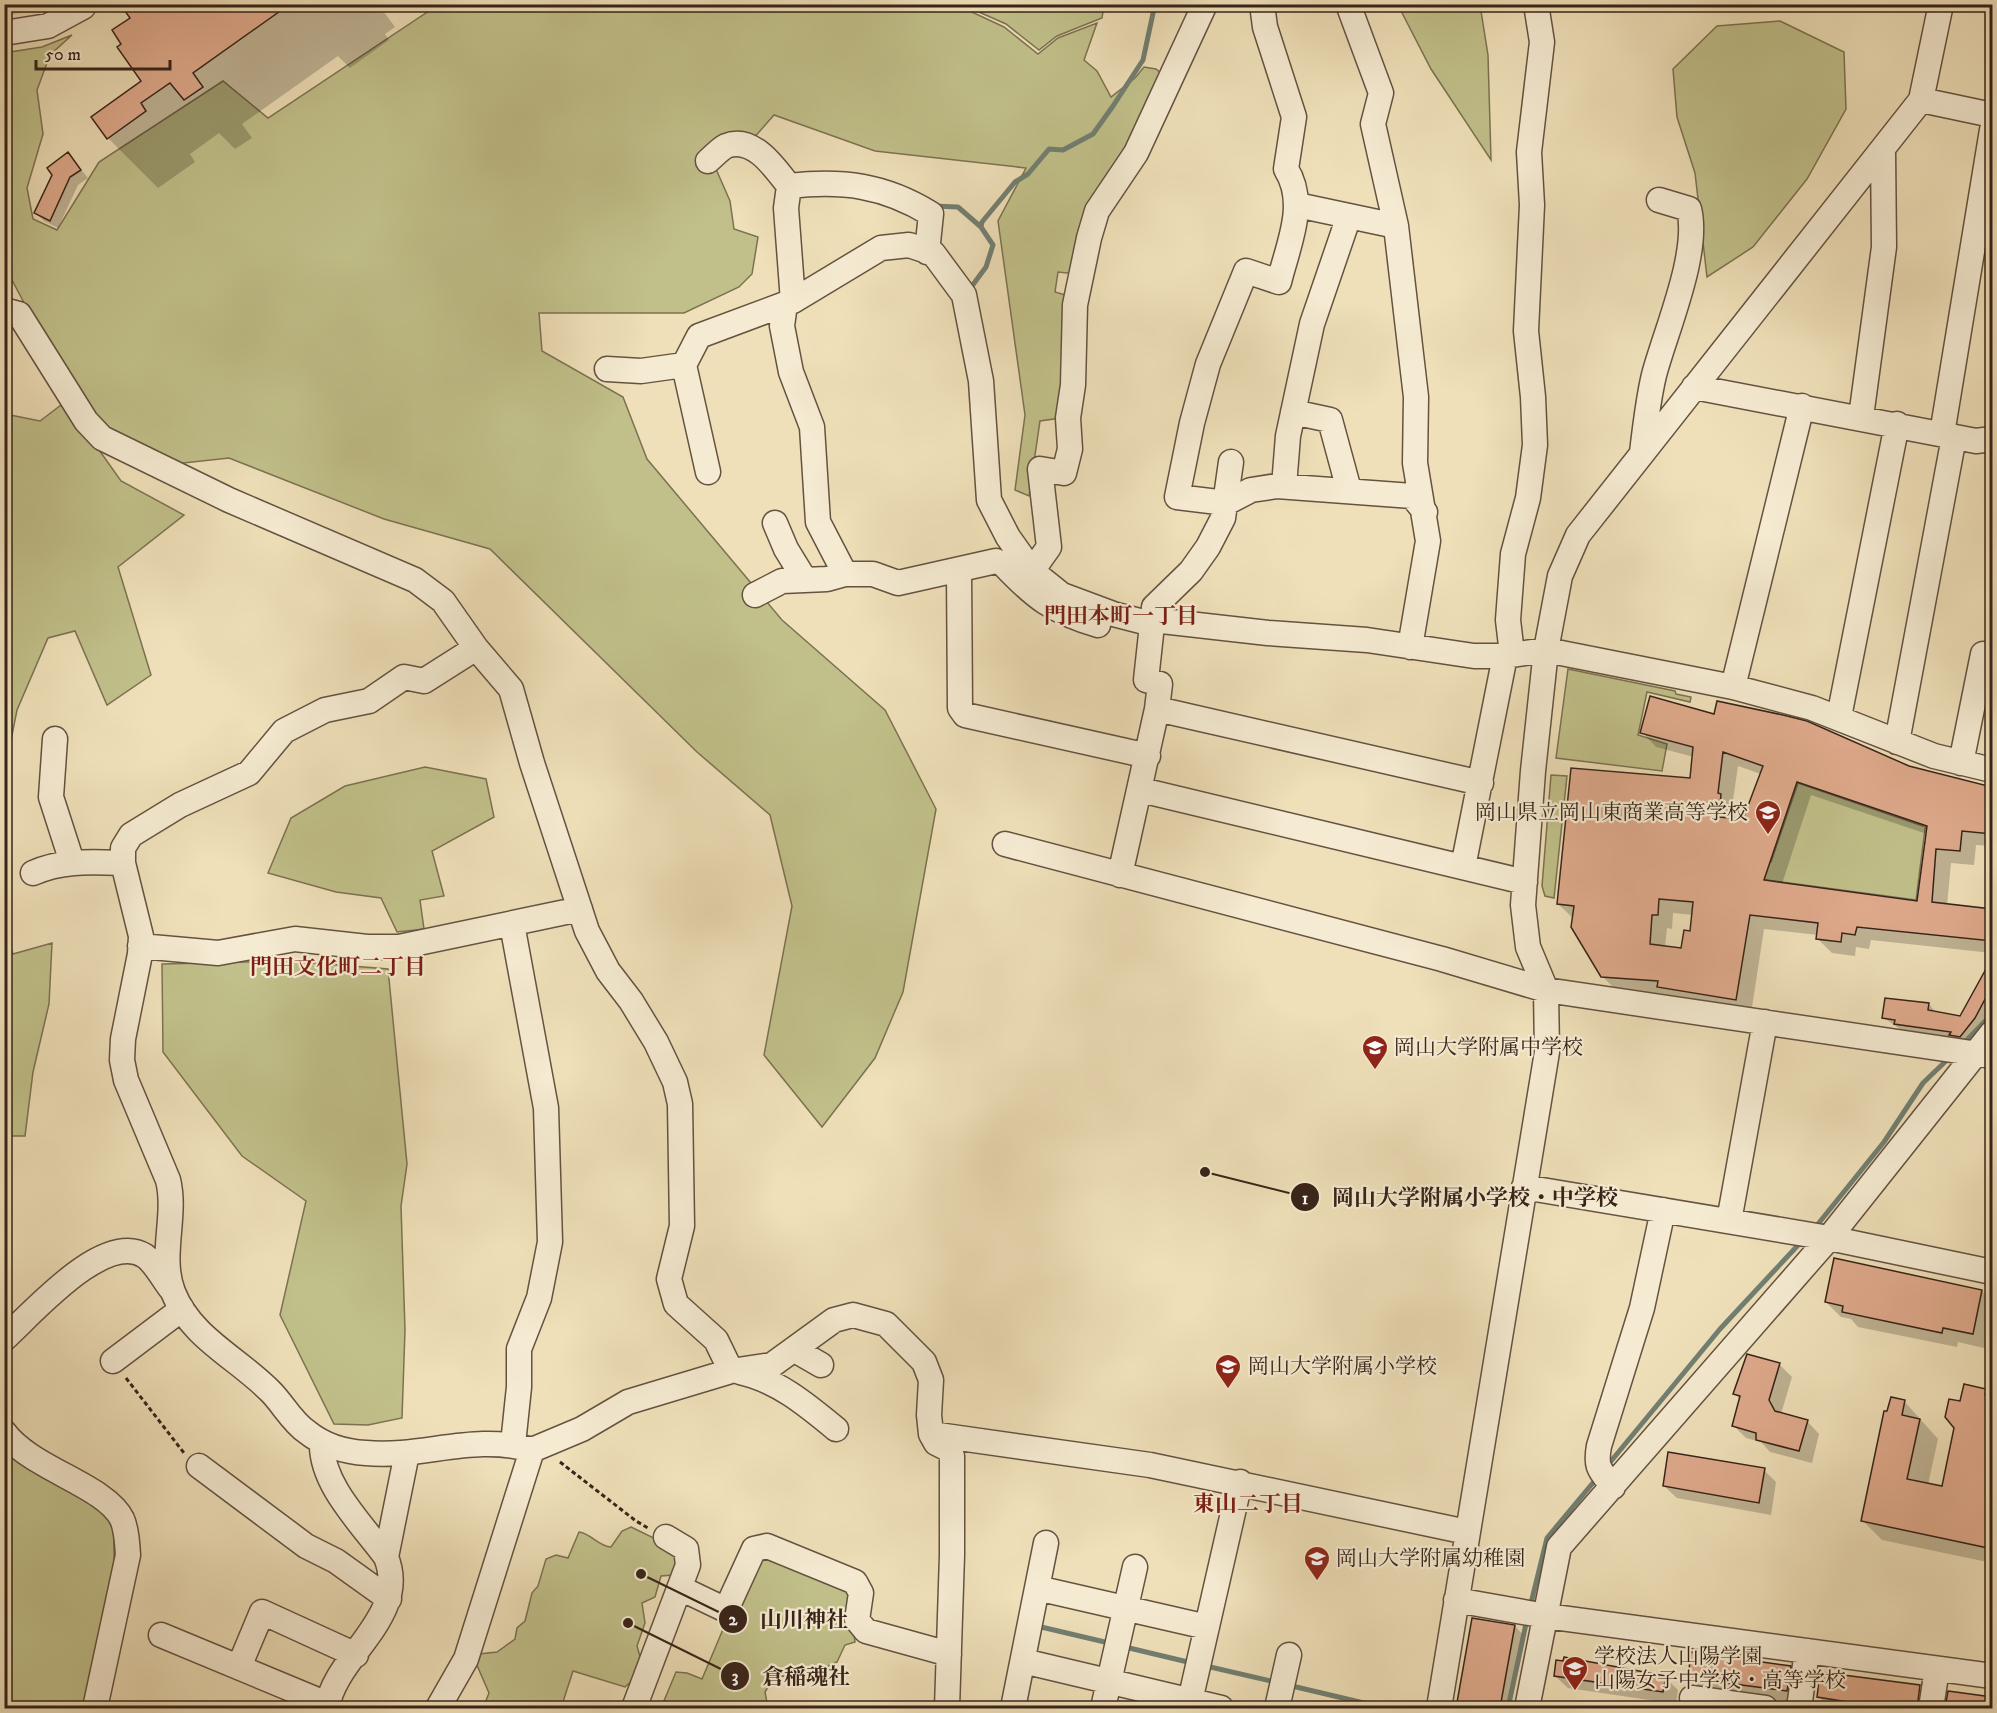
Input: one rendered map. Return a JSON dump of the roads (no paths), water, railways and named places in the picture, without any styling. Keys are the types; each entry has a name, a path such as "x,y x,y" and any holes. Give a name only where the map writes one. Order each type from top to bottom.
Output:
{"street":[{"path":"1037,565 1049,547 1041,495 1040,469 1064,473 1070,450 1068,418 1073,385 1075,305 1097,211 1136,153 1205,4"},
{"path":"1262,4 1265,27 1294,117 1286,169 1292,178 1297,205 1279,282 1246,271 1208,364 1192,423 1177,497 1226,503 1251,490 1284,486 1412,496 1425,512"},
{"path":"1348,4 1381,93 1373,124 1396,226 1416,397 1415,463 1425,512 1428,541 1410,647"},
{"path":"1463,867 1508,655 1513,554 1528,498 1535,445 1533,397 1526,332 1532,205 1529,152 1542,42 1536,4"},
{"path":"1439,1708 1547,1052 1546,990 1528,947 1523,905 1533,771 1546,650 1560,576 1578,535 1921,100 1941,4"},
{"path":"4,33 48,26 83,7"},
{"path":"1921,100 1992,115"},
{"path":"1897,742 1948,435 1992,130"},
{"path":"708,161 725,147 738,143 753,148 772,164 789,186 786,208 789,303 782,326 791,372 812,427 818,522 845,574"},
{"path":"1861,417 1884,247 1883,151"},
{"path":"789,186 829,182 865,187 909,201 931,214 928,246 964,295 981,381 989,500 1008,537 1037,565 1062,595 1084,604 1144,622 1153,620 1182,631 1192,626 1315,634 1474,656 1508,655 1546,650 1733,687 1839,717 1897,742 1961,763 1992,770"},
{"path":"1642,453 1654,374 1677,307 1694,226 1689,209 1659,200"},
{"path":"1297,205 1396,226"},
{"path":"1284,486 1288,436 1312,324 1349,216"},
{"path":"708,472 684,365 699,336 789,303 881,248 909,245 928,246"},
{"path":"4,310 19,314 86,421 102,438 229,500 415,579 444,601 476,648 511,689 535,774 587,930 608,971 631,1000 656,1042 675,1082 680,1104 682,1226 669,1279 676,1304 716,1340 731,1371"},
{"path":"608,369 641,371 684,365"},
{"path":"1694,387 1861,417 1976,441 1992,439"},
{"path":"1733,687 1802,406"},
{"path":"1293,412 1330,420 1349,490"},
{"path":"1839,717 1897,424"},
{"path":"1120,875 1141,790 1157,709 1160,684 1146,680 1154,607 1191,571 1208,547 1223,518 1230,462"},
{"path":"775,523 786,549 805,580"},
{"path":"755,595 782,581 827,579 845,574 873,574 898,583 996,561 1003,564 1047,605 1064,614 1138,637 1153,620"},
{"path":"959,571 960,708 965,715 1148,756"},
{"path":"177,1300 167,1264 172,1197 168,1180 126,1080 122,1060 123,1039 141,936 123,863 123,848 131,836 180,805 249,773 284,731 325,710 369,701 404,677 424,681 476,648"},
{"path":"1961,763 1983,654"},
{"path":"1157,709 1481,783"},
{"path":"55,739 51,798 72,862"},
{"path":"1141,790 1525,882"},
{"path":"1005,844 1442,959 1546,990 1971,1053"},
{"path":"33,873 50,865 72,862 123,863"},
{"path":"140,946 218,952 295,939 399,948 580,909"},
{"path":"438,1708 466,1659 528,1446 519,1387 519,1348 539,1298 550,1242 546,1108 512,924"},
{"path":"1729,1221 1765,1022"},
{"path":"1527,1708 1536,1614 1559,1547 1606,1477 1816,1236 1971,1053 1992,1033"},
{"path":"1524,1187 1816,1236 1992,1272"},
{"path":"1606,1477 1599,1446 1642,1308 1663,1210"},
{"path":"4,1339 78,1271 103,1256 120,1251 136,1252 147,1257 192,1323 216,1347 270,1390 305,1431 322,1442 341,1449 366,1453 407,1453 444,1445 528,1446 582,1429 628,1402 731,1371 772,1365 840,1317 860,1315 886,1324 920,1355 928,1368 931,1387 929,1415 931,1434 936,1443 950,1451 952,1459 947,1708"},
{"path":"113,1361 177,1300"},
{"path":"795,1350 821,1365"},
{"path":"731,1371 756,1376 772,1383 812,1409 836,1430"},
{"path":"4,1432 23,1452 104,1499 121,1517 126,1533 128,1555 95,1708"},
{"path":"931,1434 1150,1465 1240,1482 1467,1532"},
{"path":"161,1635 327,1706 330,1691 356,1654 389,1599 391,1570 386,1557 333,1485 321,1457 322,1442"},
{"path":"386,1557 407,1453"},
{"path":"199,1466 306,1546 336,1562 389,1599"},
{"path":"1190,1701 1240,1482"},
{"path":"634,1708 688,1565 688,1552 666,1537"},
{"path":"1013,1708 1046,1543"},
{"path":"680,1588 726,1610 753,1551 758,1546 767,1546 855,1582 861,1593 857,1620 866,1630 949,1654"},
{"path":"1103,1708 1135,1567"},
{"path":"1037,1588 1207,1627"},
{"path":"1456,1600 1536,1614 1992,1676"},
{"path":"238,1667 262,1612 356,1654"},
{"path":"1799,1708 1807,1651"},
{"path":"1277,1708 1289,1654"},
{"path":"1023,1661 1221,1708"},
{"path":"1931,1708 1937,1669"},
{"path":"1692,1698 1765,1708"}],"waterway":[{"path":"969,290 986,267 993,245 981,227 982,222 1015,182 1028,174 1049,149 1063,150 1093,134 1143,60 1155,4"},
{"path":"934,206 958,207 981,227"},
{"path":"1962,1045 1992,1014"},
{"path":"1814,1229 1884,1142 1923,1083 1949,1058"},
{"path":"1607,1466 1720,1329 1801,1242"},
{"path":"1530,1607 1547,1538 1597,1478"},
{"path":"1508,1708 1527,1619"},
{"path":"1037,1626 1109,1643"},
{"path":"1125,1647 1192,1663"},
{"path":"1206,1666 1275,1682"},
{"path":"1292,1686 1385,1708"}],"place":[{"name":"岡山県立岡山東商業高等学校","path":"1768,836"},
{"name":"岡山大学附属中学校","path":"1375,1071"},
{"name":"岡山大学附属小学校・中学校","path":"1205,1172"},
{"name":"岡山大学附属小学校","path":"1228,1390"},
{"name":"山川神社","path":"641,1574"},
{"name":"岡山大学附属幼稚園","path":"1317,1582"},
{"name":"倉稲魂社","path":"628,1623"},
{"name":"学校法人山陽学園 山陽女子中学校・高等学校","path":"1575,1692"}],"district":[{"name":"門田本町一丁目","path":"1121,616"},
{"name":"門田文化町二丁目","path":"338,967"},
{"name":"東山二丁目","path":"1248,1504"}]}
